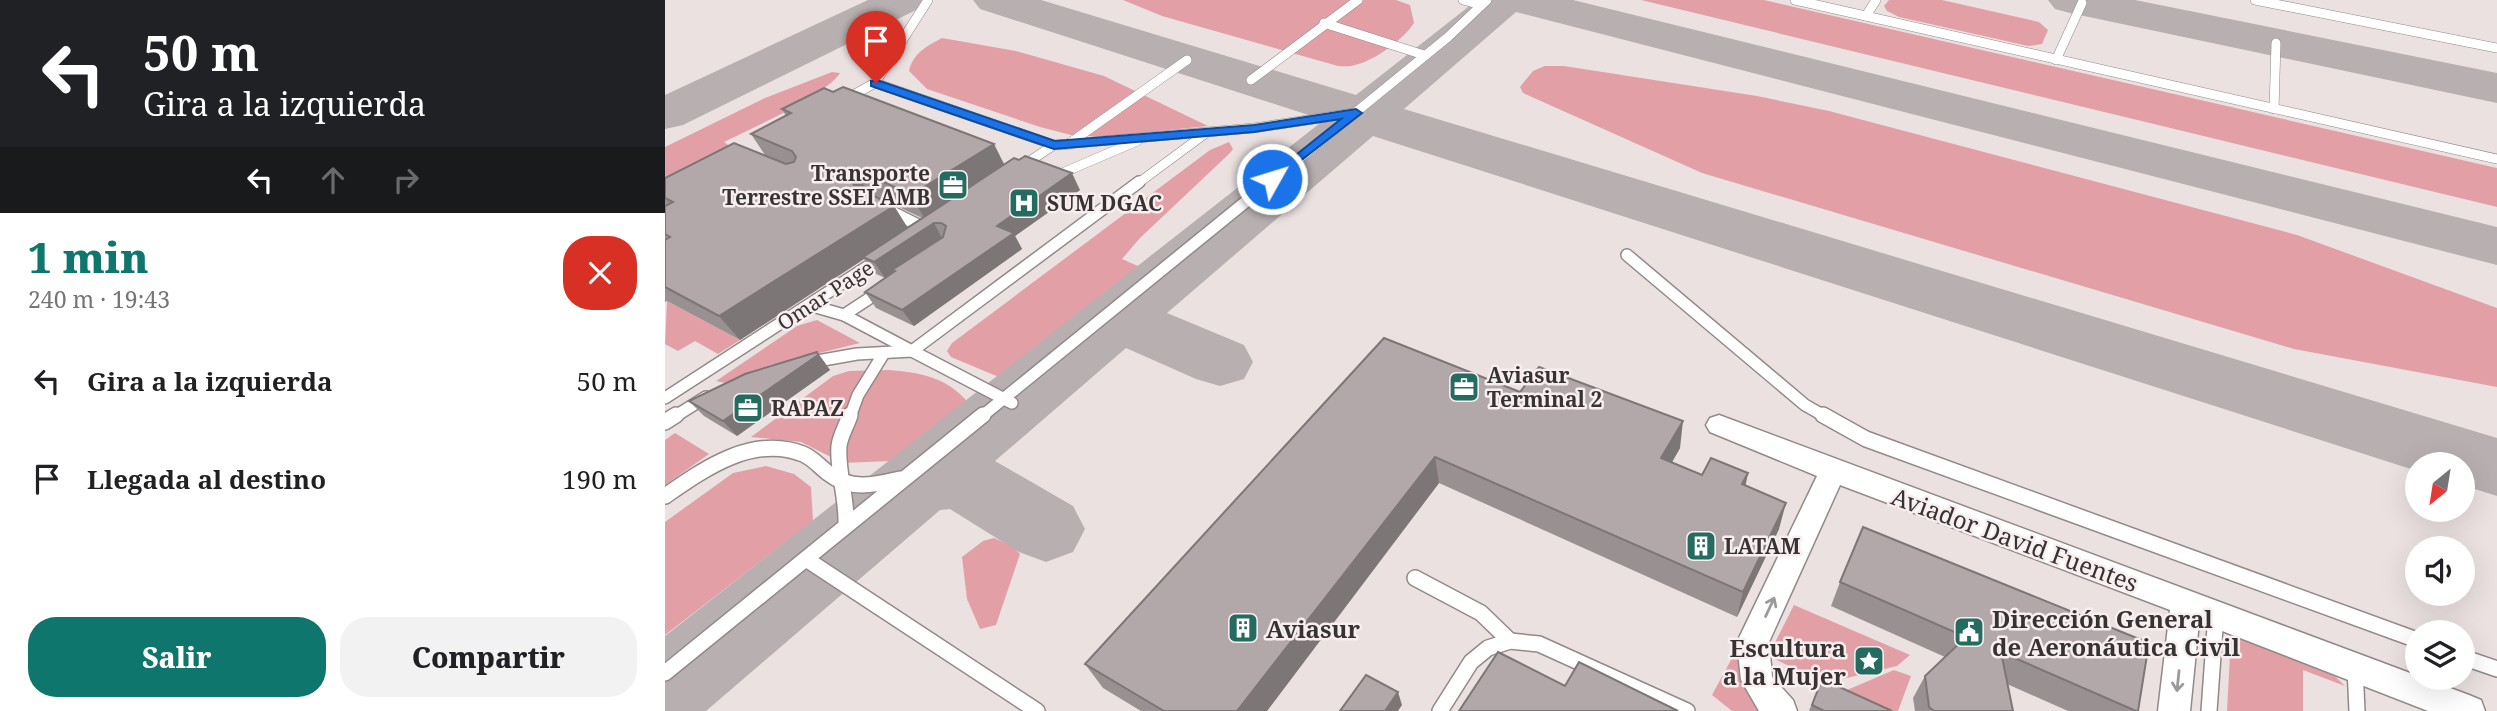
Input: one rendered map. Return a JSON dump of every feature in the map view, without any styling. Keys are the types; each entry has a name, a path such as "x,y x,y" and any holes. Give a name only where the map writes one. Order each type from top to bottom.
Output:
{"street":[{"name":"Aviador David Fuentes","path":"1719,425 1833,471 2469,711"},
{"path":"1781,711 1760,687 1753,673 1753,642 1833,471"},
{"path":"2175,711 2186,602"}],"lane":[{"path":"838,103 876,83 928,0"},
{"path":"1251,80 1358,0"},
{"path":"1463,0 1484,3"},
{"path":"1795,0 2497,159"},
{"path":"1866,16 1876,0"},
{"path":"2255,0 2497,48"},
{"path":"665,673 846,524 1007,401 1448,37 1484,3"},
{"path":"2056,60 2082,3"},
{"path":"1324,23 1424,55"},
{"path":"2274,109 2276,43"},
{"path":"1067,145 1187,60"},
{"path":"876,83 1054,145 1207,133 1356,113"},
{"path":"792,367 857,354 912,351 1207,133"},
{"path":"1060,174 1140,139"},
{"path":"1007,176 1054,145"},
{"path":"876,205 926,229"},
{"path":"915,237 938,221"},
{"name":"Omar Page","path":"665,398 891,252"},
{"path":"1627,255 1805,405 1866,439 2405,636"},
{"path":"844,315 889,285"},
{"path":"809,304 844,315 1007,401"},
{"path":"846,524 847,502 842,485 839,445 858,395 884,353"},
{"path":"665,422 716,393"},
{"path":"665,404 678,414"},
{"path":"665,496 714,463 752,449 780,447 805,454 842,485 862,487 904,478"},
{"path":"806,559 1037,711"},
{"path":"1415,578 1481,613 1510,640"},
{"path":"2209,711 2217,614"},
{"path":"1440,711 1471,662 1488,648 1510,640 1539,644 1687,711"},
{"path":"2475,661 2497,669"},
{"path":"2355,667 2357,711"}],"shaded area":[{"path":"1123,0 1396,0 1410,5 1414,23 1403,36 1379,54 1353,66 1338,66 1162,16"},
{"path":"1641,0 1764,0 2497,168 2497,207"},
{"path":"1889,0 1942,0 2039,22 2048,30 2042,44 2028,46 1899,17 1887,11 1884,6"},
{"path":"942,38 1016,51 1104,76 1208,126 1109,136 1075,136 1040,127 927,89 909,71 917,55"},
{"path":"1545,66 1564,66 1757,96 1829,111 2297,235 2497,308 2497,387 2294,349 1702,173 1523,93 1520,87 1533,71"},
{"path":"832,72 840,73 819,92 724,142 735,150 665,186 665,147 765,98"},
{"path":"1229,142 1233,149 1230,153 1140,238 1122,259 1147,270 1018,375 1001,378 951,357 947,351 952,343 1210,150"},
{"path":"667,301 740,340 718,354 695,341 678,351 665,344"},
{"path":"817,320 860,343 771,365 725,383 716,381 797,326"},
{"path":"849,371 911,372 943,382 969,404 890,461 843,463 801,442 751,437 833,376"},
{"path":"675,433 709,454 665,485 665,440"},
{"path":"766,466 794,474 811,487 813,521 665,635 665,522 733,473"},
{"path":"994,538 1012,546 1020,554 996,625 980,629 967,599 962,557 983,541"},
{"path":"1794,605 1910,655 1897,666 1826,683 1768,656"},
{"path":"1744,636 1770,711 1732,711 1712,695"},
{"path":"2231,637 2242,638 2332,673 2345,686 2303,670 2303,711 2227,711"},
{"path":"1894,670 1911,676 1898,711 1891,711 1847,690"}],"building":[{"path":"843,87 994,144 911,195 865,173 857,174 852,181 854,186 894,206 719,316 665,287 665,240 670,237 665,234 665,206 673,202 665,198 665,178 734,143 786,164 794,162 796,157 792,151 751,134 791,113 782,109 824,88 833,92"},
{"path":"1025,156 1072,173 997,226 1014,233 902,310 865,292 895,271 892,270 943,237 946,226 934,223 874,262 863,257 1014,158 1019,160"},
{"path":"1384,338 1520,392 1539,367 1683,421 1661,458 1702,475 1711,458 1748,473 1742,484 1786,503 1743,592 1435,457 1237,711 1164,711 1085,664"},
{"path":"817,352 818,355 723,421 689,401 745,374"},
{"path":"1863,527 2149,643 2138,711 2001,652 2013,711 1934,711 1929,707 1925,676 1966,637 1840,582"},
{"path":"1498,652 1565,686 1579,662 1678,711 1459,711"},
{"path":"1366,675 1398,692 1385,711 1340,711"},
{"path":"1822,679 1892,711 1824,711 1812,705"}],"taxiway":[{"path":"665,114 903,0"},
{"path":"995,0 1364,115"},
{"path":"1364,115 1504,0"},
{"path":"1520,0 2497,246"},
{"path":"2070,0 2497,88"},
{"path":"1104,329 1364,115"},
{"path":"1364,115 2497,467"},
{"path":"1104,329 1132,325 1140,327 1220,362"},
{"path":"919,481 1104,329"},
{"path":"919,481 961,478 1046,529"},
{"path":"665,690 919,481"}],"place":[{"name":"Transporte Terrestre SSEI AMB","path":"953,185"},
{"name":"SUM DGAC","path":"1024,203"},
{"name":"Aviasur Terminal 2","path":"1464,387"},
{"name":"RAPAZ","path":"748,408"},
{"name":"LATAM","path":"1701,546"},
{"name":"Aviasur","path":"1243,628"},
{"name":"Dirección General de Aeronáutica Civil","path":"1969,632"},
{"name":"Escultura a la Mujer","path":"1869,661"}],"route":[{"path":"876,83 1054,145 1254,128 1356,113 1272,179"}]}
